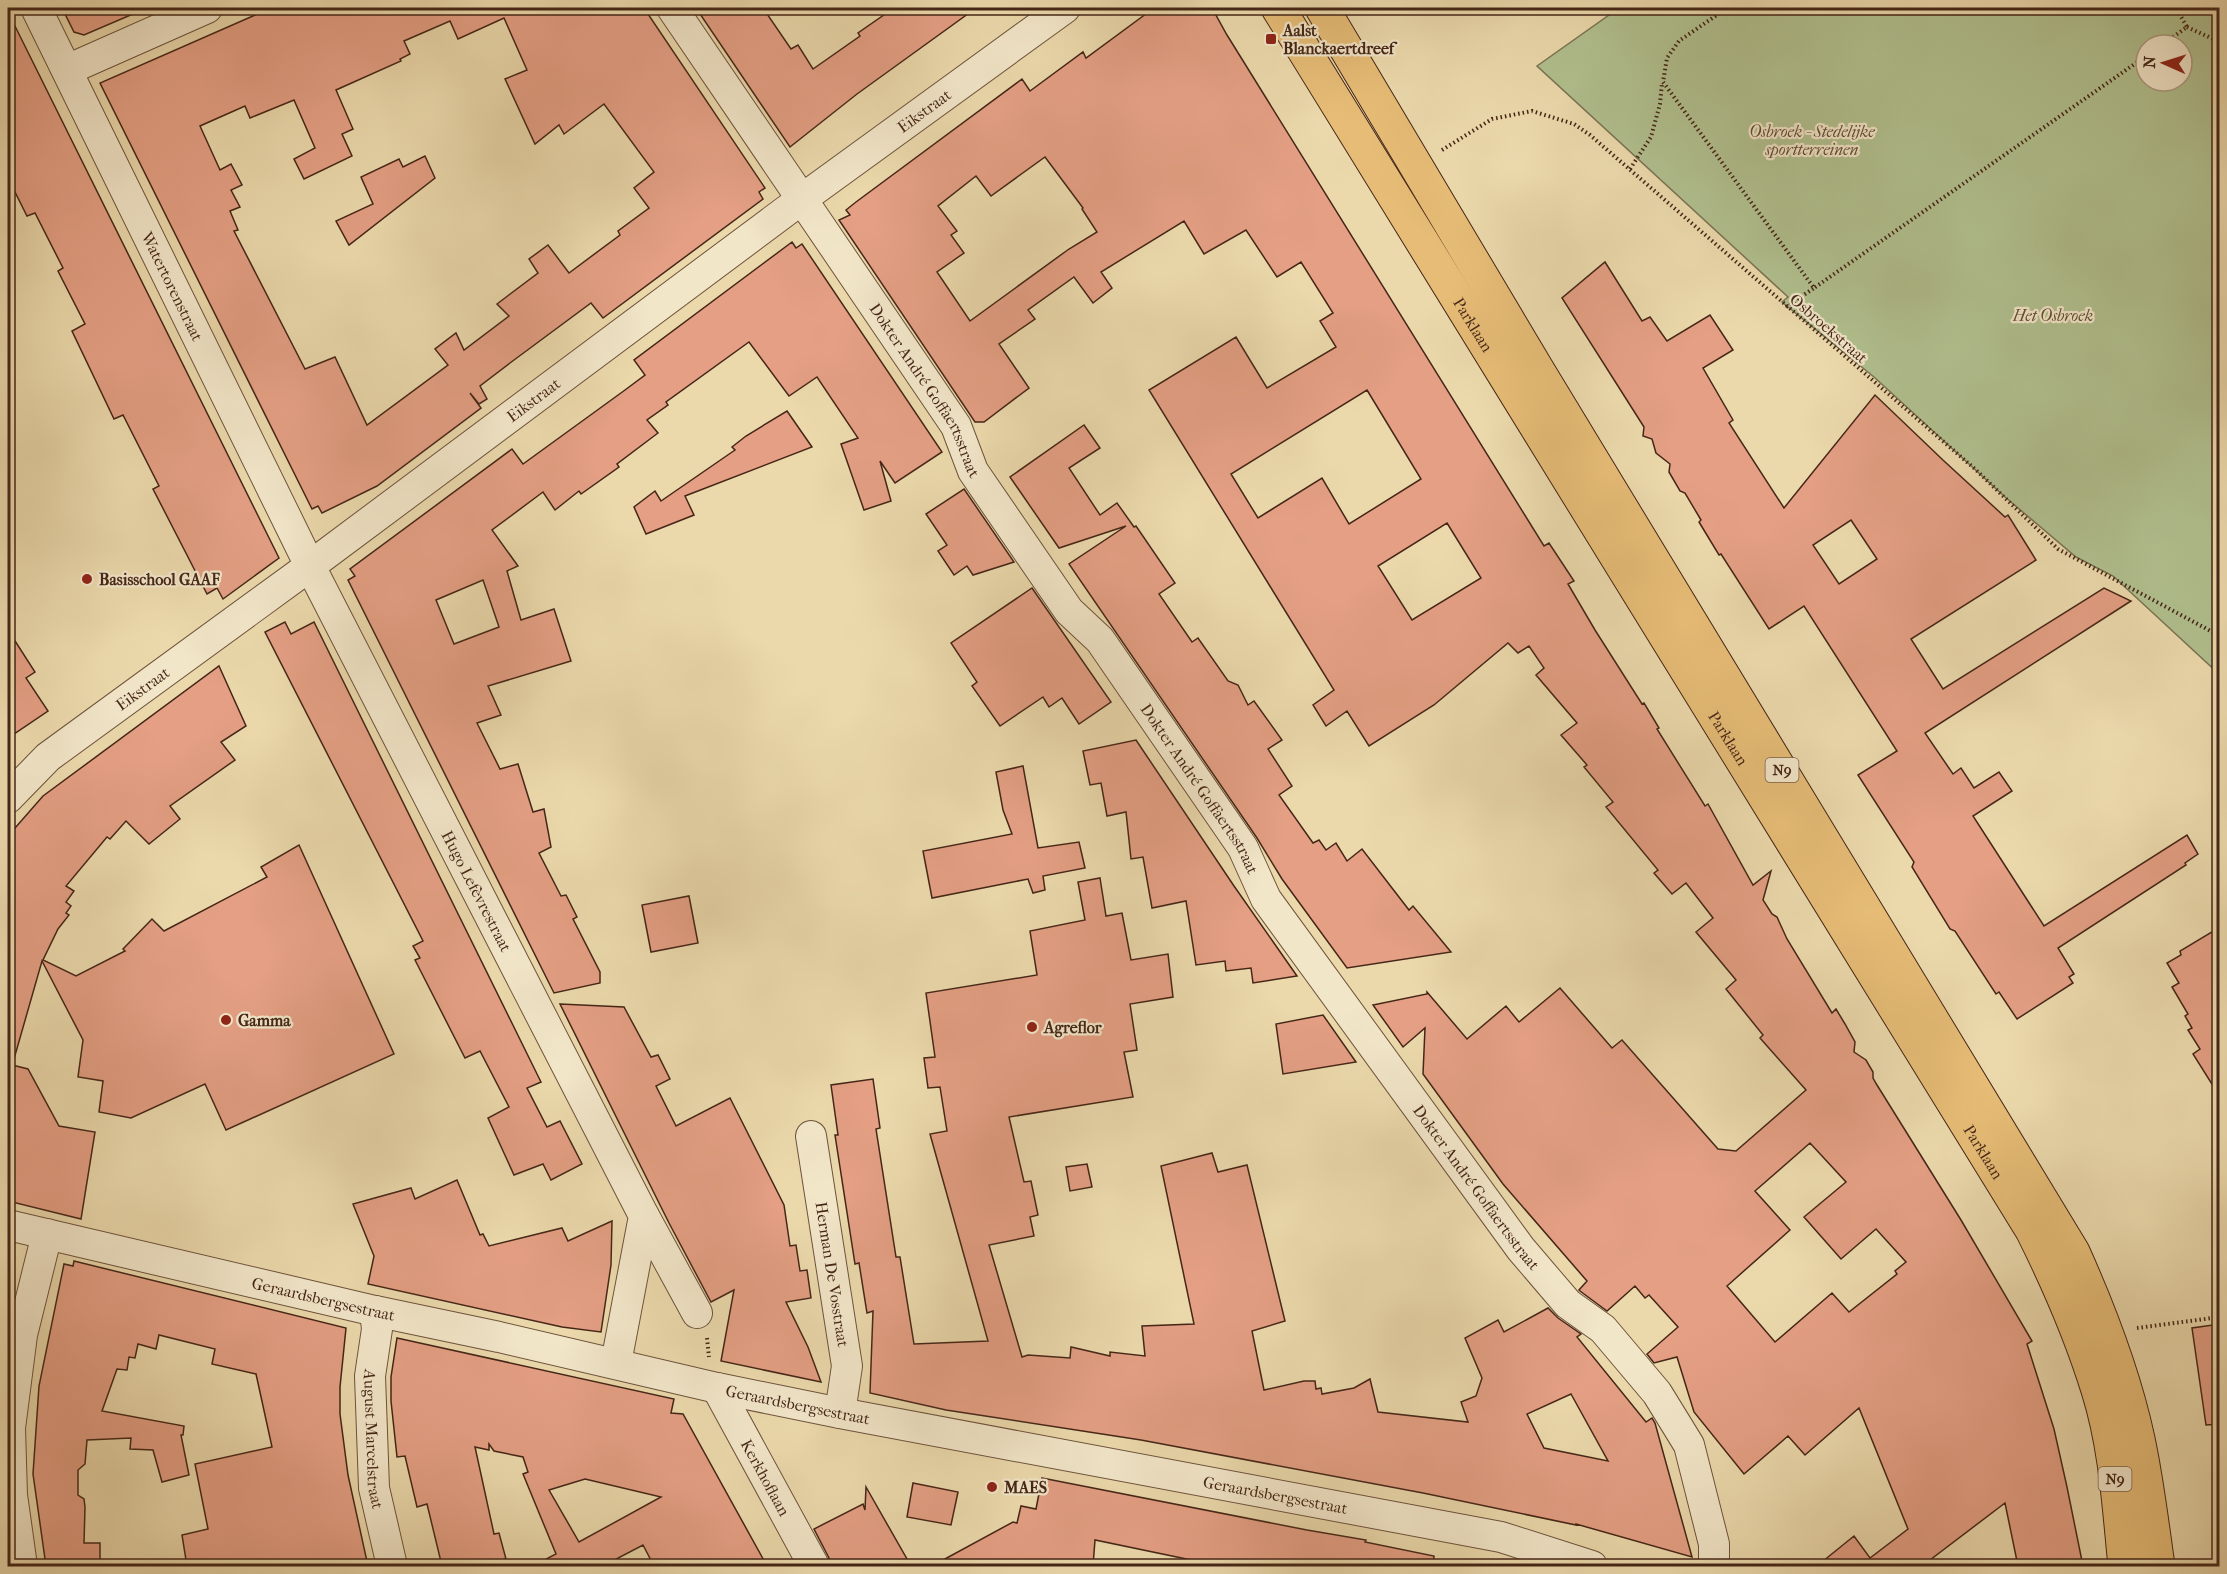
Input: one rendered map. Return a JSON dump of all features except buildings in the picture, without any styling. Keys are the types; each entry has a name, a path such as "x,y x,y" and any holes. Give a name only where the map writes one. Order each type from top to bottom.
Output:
{"main road":[{"name":"Parklaan","path":"1278,8 2031,1230 2071,1314 2099,1392 2113,1461 2125,1566"},
{"name":"Parklaan","path":"1322,8 1415,166 2073,1252 2107,1332 2120,1371 2138,1440 2158,1566"}],"street":[{"name":"Watertorenstraat","path":"36,8 310,566"},
{"path":"67,70 207,8"},
{"name":"Dokter André Goffaertsstraat","path":"672,8 956,426 973,471 1070,611 1100,640 1243,848 1266,899 1521,1249 1568,1304 1603,1329 1657,1393 1689,1445 1714,1544 1714,1566"},
{"name":"Eikstraat","path":"8,798 48,757 310,566 802,199 1065,8"},
{"name":"Hugo Lefèvrestraat","path":"310,566 644,1216 697,1313"},
{"name":"Herman De Vosstraat","path":"811,1136 847,1366 840,1413"},
{"path":"616,1363 644,1216"},
{"name":"Geraardsbergsestraat","path":"8,1225 717,1388 1501,1537 1592,1566"},
{"path":"22,1566 12,1495 10,1428 22,1335 47,1234"},
{"name":"August Marcelstraat","path":"375,1311 377,1329 370,1376 374,1488 392,1566"},
{"name":"Kerkhoflaan","path":"717,1388 814,1566"}],"path":[{"path":"1629,170 1651,137 1660,104 1667,58 1679,41 1727,8"},
{"path":"2176,8 2187,27 2220,42"},
{"path":"2179,33 2187,27"},
{"path":"1786,307 2134,64"},
{"path":"1663,82 1814,288"},
{"name":"Osbroekstraat","path":"1415,166 1492,119 1532,111 1574,124 1590,135 1975,469 2058,549 2220,636"},
{"path":"697,1313 705,1327 710,1365 717,1388"},
{"path":"2107,1332 2220,1317"}],"green space":[{"path":"1619,8 2219,8 2219,674 2113,576 2076,557 2005,497 1874,377 1782,302 1788,297 1537,66"}],"place":[{"name":"Aalst Blanckaertdreef","path":"1271,39"},
{"name":"Basisschool GAAF","path":"87,579"},
{"name":"Gamma","path":"226,1020"},
{"name":"Agreflor","path":"1032,1027"},
{"name":"MAES","path":"992,1487"}],"park label":[{"name":"Osbroek - Stedelijke sportterreinen","path":"1812,140"},
{"name":"Het Osbroek","path":"2053,315"}]}
